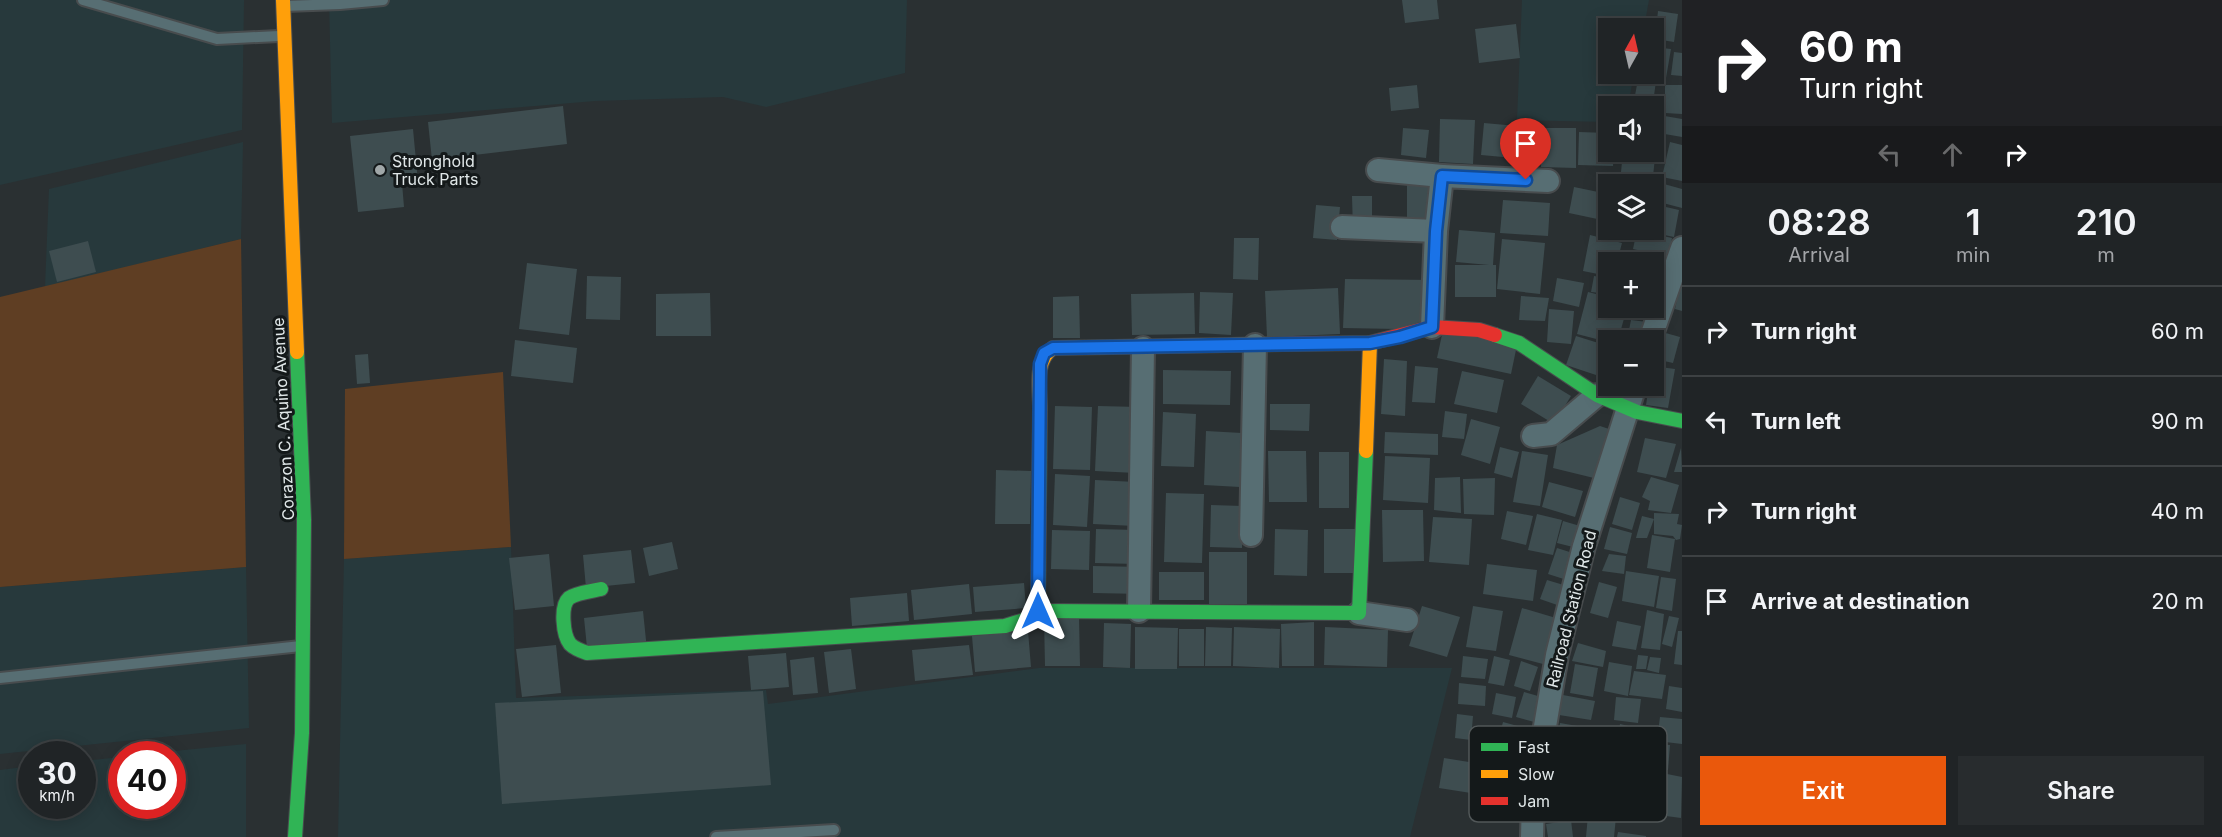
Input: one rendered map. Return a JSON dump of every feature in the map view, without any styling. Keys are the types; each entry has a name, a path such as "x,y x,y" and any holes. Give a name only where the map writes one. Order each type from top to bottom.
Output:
{"street":[{"name":"Corazon C. Aquino Avenue","path":"283,3 304,520 302,733 295,837"},
{"path":"1378,170 1442,176 1548,181"},
{"path":"1432,327 1436,231 1442,176"},
{"path":"1342,227 1436,231"},
{"path":"1653,330 1682,248"},
{"path":"1038,611 1040,364 1044,353 1053,348 1370,343 1432,327 1479,330 1519,342 1598,395 1551,434 1533,436"},
{"path":"1359,613 1370,343"},
{"path":"1251,535 1255,345"},
{"path":"1139,611 1143,348"},
{"path":"1600,396 1628,408 1682,421"},
{"name":"Railroad Station Road","path":"1545,726 1557,655 1584,546 1632,396"},
{"path":"601,589 570,597 564,605 567,643 575,651 587,653 1005,626 1024,620 1038,611 1359,613 1407,620"},
{"name":"Railroad Station Road","path":"1532,822 1532,837"}],"lane":[{"path":"83,0 217,39 283,36"},
{"path":"283,3 340,4 383,0"},
{"path":"0,678 304,646"},
{"path":"716,837 834,830"}],"shaded area":[{"path":"0,0 244,0 242,130 0,185"},
{"path":"329,0 907,0 905,73 766,107 723,97 595,101 332,123"},
{"path":"1522,0 1649,0 1646,18 1598,18 1598,84 1632,84 1630,96 1598,96 1598,122 1517,120"},
{"path":"243,142 241,239 45,287 49,189"},
{"path":"241,239 246,567 0,587 0,297"},
{"path":"503,372 511,547 344,559 345,389"},
{"path":"511,547 516,698 766,690 768,704 1039,668 1452,668 1410,837 338,837 344,559"},
{"path":"246,567 249,728 96,744 96,741 18,741 18,752 0,754 0,587"},
{"path":"246,744 246,837 0,837 0,770 18,768 18,819 96,819 96,760 108,758 108,819 186,819 186,750"}],"building":[{"path":"1402,0 1437,0 1439,19 1405,23"},
{"path":"1658,11 1678,14 1674,42 1664,40 1664,18 1657,18"},
{"path":"1516,24 1520,58 1479,63 1475,29"},
{"path":"1664,48 1671,49 1666,78 1664,78"},
{"path":"1674,52 1682,53 1682,76 1671,75"},
{"path":"1637,84 1656,84 1654,96 1635,96"},
{"path":"1417,85 1419,108 1391,111 1389,88"},
{"path":"1665,85 1682,85 1682,114 1665,113"},
{"path":"563,106 567,144 432,160 428,122"},
{"path":"1664,116 1682,119 1682,137 1664,134"},
{"path":"1440,119 1475,120 1473,164 1439,162"},
{"path":"1484,123 1517,126 1514,158 1481,155"},
{"path":"1403,128 1429,130 1426,158 1401,155"},
{"path":"1542,128 1576,128 1576,168 1541,167"},
{"path":"413,129 418,182 402,183 404,207 358,212 350,136"},
{"path":"1579,132 1598,133 1598,162 1613,162 1613,166 1578,165"},
{"path":"1670,142 1682,145 1682,181 1664,177 1663,174"},
{"path":"1622,162 1655,162 1653,174 1621,172"},
{"path":"1430,184 1430,222 1407,222 1407,185"},
{"path":"1664,184 1682,189 1682,208 1664,203"},
{"path":"1574,187 1598,192 1598,219 1569,213"},
{"path":"1352,196 1372,196 1372,229 1353,230"},
{"path":"1503,200 1550,203 1548,236 1500,233"},
{"path":"1316,205 1340,207 1337,240 1313,238"},
{"path":"1664,207 1679,210 1674,237 1664,235"},
{"path":"1459,230 1495,233 1493,265 1496,265 1496,297 1455,297 1455,265 1489,265 1456,262"},
{"path":"1590,235 1598,237 1598,240 1622,243 1620,252 1598,252 1598,274 1583,271"},
{"path":"1664,236 1672,238 1668,257 1664,256 1664,252 1633,249 1635,240 1664,240"},
{"path":"1234,238 1259,238 1258,280 1233,279"},
{"path":"1502,239 1545,243 1540,294 1497,289"},
{"path":"88,241 96,272 57,282 49,251"},
{"path":"527,263 577,269 569,335 519,329"},
{"path":"587,276 621,277 620,320 586,319"},
{"path":"1594,276 1598,277 1598,293 1591,292"},
{"path":"1557,278 1584,283 1579,307 1553,301"},
{"path":"1345,279 1433,280 1420,322 1398,329 1343,328"},
{"path":"1682,280 1682,311 1675,309"},
{"path":"1338,288 1340,334 1267,337 1265,291"},
{"path":"1200,292 1233,293 1231,335 1199,333"},
{"path":"1588,292 1598,294 1598,318 1624,318 1621,330 1598,330 1598,339 1577,334"},
{"path":"710,293 711,336 656,336 656,294"},
{"path":"1194,293 1195,334 1132,335 1131,294"},
{"path":"1079,296 1080,338 1053,338 1053,297"},
{"path":"1521,296 1549,298 1545,321 1519,320"},
{"path":"1549,309 1574,311 1571,344 1547,342"},
{"path":"1631,320 1647,322 1646,330 1629,330"},
{"path":"1443,330 1517,345 1511,374 1437,358"},
{"path":"1664,333 1680,337 1673,363 1664,361"},
{"path":"1576,336 1598,343 1598,376 1566,365"},
{"path":"515,340 577,348 573,383 511,376"},
{"path":"368,354 370,383 357,384 355,355"},
{"path":"1384,359 1407,361 1405,416 1381,414"},
{"path":"1415,366 1438,368 1435,403 1412,402"},
{"path":"1664,368 1675,369 1668,408 1646,405 1647,396 1664,396"},
{"path":"1163,370 1231,371 1230,405 1163,404"},
{"path":"1462,371 1504,380 1497,413 1454,404"},
{"path":"1538,376 1571,396 1554,424 1521,404"},
{"path":"1270,404 1310,404 1309,431 1270,430"},
{"path":"1055,406 1092,407 1090,470 1053,469"},
{"path":"1098,406 1139,407 1136,473 1095,471"},
{"path":"1445,411 1467,414 1464,439 1442,437"},
{"path":"1163,412 1196,414 1194,467 1161,466"},
{"path":"1471,419 1500,427 1490,464 1461,455"},
{"path":"1600,426 1612,430 1598,479 1553,468 1557,445"},
{"path":"1206,431 1242,433 1240,487 1204,485"},
{"path":"1385,432 1438,434 1438,455 1384,453"},
{"path":"1645,438 1676,444 1666,478 1637,472"},
{"path":"1500,447 1519,452 1512,478 1494,473"},
{"path":"1681,448 1682,472 1674,472"},
{"path":"1268,451 1306,451 1307,502 1269,502"},
{"path":"1522,451 1548,455 1540,506 1513,502"},
{"path":"1319,452 1349,452 1349,508 1319,508"},
{"path":"1385,456 1430,458 1428,503 1383,500"},
{"path":"996,470 1031,471 1030,524 995,524"},
{"path":"1055,474 1090,476 1087,527 1053,525"},
{"path":"1460,477 1461,513 1434,510 1435,478"},
{"path":"1651,477 1679,485 1671,513 1648,510 1650,501 1642,497"},
{"path":"1495,478 1494,515 1464,514 1463,479"},
{"path":"1095,480 1136,482 1135,526 1093,524"},
{"path":"1549,482 1583,491 1575,517 1542,507"},
{"path":"1166,493 1204,494 1202,563 1164,562"},
{"path":"1620,497 1640,503 1632,530 1612,524"},
{"path":"1211,505 1243,506 1242,548 1210,547"},
{"path":"1382,510 1423,510 1424,561 1383,562"},
{"path":"1507,511 1533,516 1526,545 1501,539"},
{"path":"1654,513 1679,514 1677,524 1682,525 1680,539 1654,534"},
{"path":"1537,514 1562,520 1553,555 1528,550"},
{"path":"1642,516 1654,519 1647,538 1636,538"},
{"path":"1433,517 1472,519 1469,565 1429,562"},
{"path":"1563,521 1587,528 1581,549 1557,543"},
{"path":"1610,527 1632,533 1627,554 1604,549"},
{"path":"1096,529 1137,530 1136,564 1095,563"},
{"path":"1275,529 1308,530 1307,576 1274,575"},
{"path":"1324,529 1356,529 1356,573 1324,573"},
{"path":"1052,530 1090,531 1089,570 1051,569"},
{"path":"1652,535 1675,539 1670,572 1647,568"},
{"path":"672,542 678,569 649,576 643,548"},
{"path":"1557,548 1579,555 1570,581 1548,574"},
{"path":"631,550 635,583 586,588 583,555"},
{"path":"1209,552 1247,552 1247,604 1209,604"},
{"path":"549,554 554,606 515,610 509,558"},
{"path":"1609,554 1626,556 1624,574 1602,571"},
{"path":"1487,564 1537,570 1533,601 1483,594"},
{"path":"1093,566 1143,567 1143,594 1093,593"},
{"path":"1626,571 1659,576 1654,607 1622,601"},
{"path":"1159,572 1204,572 1204,600 1159,600"},
{"path":"1661,577 1676,579 1672,611 1656,608"},
{"path":"1547,580 1567,586 1560,606 1540,599"},
{"path":"1599,582 1617,587 1608,618 1590,613"},
{"path":"1024,583 1026,608 975,612 973,587"},
{"path":"969,584 972,614 914,620 911,590"},
{"path":"907,593 909,621 852,626 850,598"},
{"path":"1422,606 1460,617 1447,657 1409,646"},
{"path":"1473,606 1503,611 1496,651 1466,647"},
{"path":"1522,608 1556,618 1543,664 1509,655"},
{"path":"1647,610 1664,614 1660,650 1641,648"},
{"path":"643,611 647,650 588,657 584,618"},
{"path":"1669,616 1679,618 1672,647 1662,644"},
{"path":"1044,617 1079,617 1080,666 1045,666"},
{"path":"1617,621 1641,626 1636,650 1612,646"},
{"path":"1314,622 1314,666 1282,666 1281,624"},
{"path":"1104,623 1131,624 1130,668 1103,667"},
{"path":"1135,627 1178,628 1177,669 1135,669"},
{"path":"1206,627 1232,628 1231,666 1205,666"},
{"path":"1234,627 1280,629 1279,668 1233,666"},
{"path":"1325,627 1388,630 1387,667 1324,665"},
{"path":"1179,629 1204,629 1204,666 1179,666"},
{"path":"1028,631 1031,667 975,672 972,636"},
{"path":"1678,631 1682,631 1682,665 1674,664"},
{"path":"1578,643 1606,651 1603,667 1572,661"},
{"path":"556,645 561,693 522,697 516,649"},
{"path":"969,645 973,675 915,681 912,650"},
{"path":"851,649 856,689 829,693 824,652"},
{"path":"786,653 789,687 751,690 748,656"},
{"path":"1638,655 1648,656 1646,669 1636,669"},
{"path":"1463,656 1488,659 1485,679 1461,677"},
{"path":"1494,656 1510,660 1504,686 1488,683"},
{"path":"814,657 818,693 793,695 790,660"},
{"path":"1650,657 1661,658 1659,673 1647,670"},
{"path":"1521,661 1538,667 1530,691 1514,686"},
{"path":"1609,662 1632,666 1628,696 1604,691"},
{"path":"1575,664 1598,668 1593,697 1570,693"},
{"path":"1634,671 1666,675 1662,699 1629,695"},
{"path":"1459,683 1486,686 1485,706 1458,704"},
{"path":"1669,686 1682,688 1682,712 1666,709"},
{"path":"763,691 771,785 502,804 495,703"},
{"path":"1524,692 1545,698 1538,723 1516,717"},
{"path":"1496,693 1516,697 1512,718 1492,714"},
{"path":"1563,695 1595,701 1591,720 1559,715"},
{"path":"1616,697 1641,699 1638,723 1614,720"},
{"path":"1457,714 1473,716 1472,726 1469,726 1469,740 1455,738"},
{"path":"1660,717 1682,719 1682,744 1667,742 1667,726 1659,726"},
{"path":"1503,722 1518,726 1502,726"},
{"path":"1560,723 1577,726 1559,726"},
{"path":"1667,745 1670,745 1667,770"},
{"path":"1444,758 1469,762 1469,793 1439,788"},
{"path":"1667,774 1682,777 1681,818 1667,816"},
{"path":"1571,822 1573,837 1548,837 1546,824"},
{"path":"1587,822 1616,822 1614,837 1586,837"},
{"path":"1618,832 1646,836 1646,837 1617,837"}],"traffic: fast":[{"path":"1495,335 1519,343 1597,395 1637,412 1682,421"},
{"path":"295,837 302,733 304,520 297,352"},
{"path":"601,589 572,596 564,607 568,640 574,647 587,653 1005,626 1024,620 1038,611 1040,408"},
{"path":"1038,611 1359,613 1366,451"}],"traffic: slow":[{"path":"283,0 297,352"},
{"path":"1366,451 1370,343"},
{"path":"1040,408 1039,375 1043,360 1053,348 1284,344"}],"traffic: jam":[{"path":"1284,344 1370,343 1432,327 1479,330 1495,335"}],"place":[{"name":"Stronghold Truck Parts","path":"380,170"}],"route":[{"path":"1038,611 1040,364 1044,353 1053,348 1370,343 1432,327 1436,231 1442,176 1526,180"}]}
